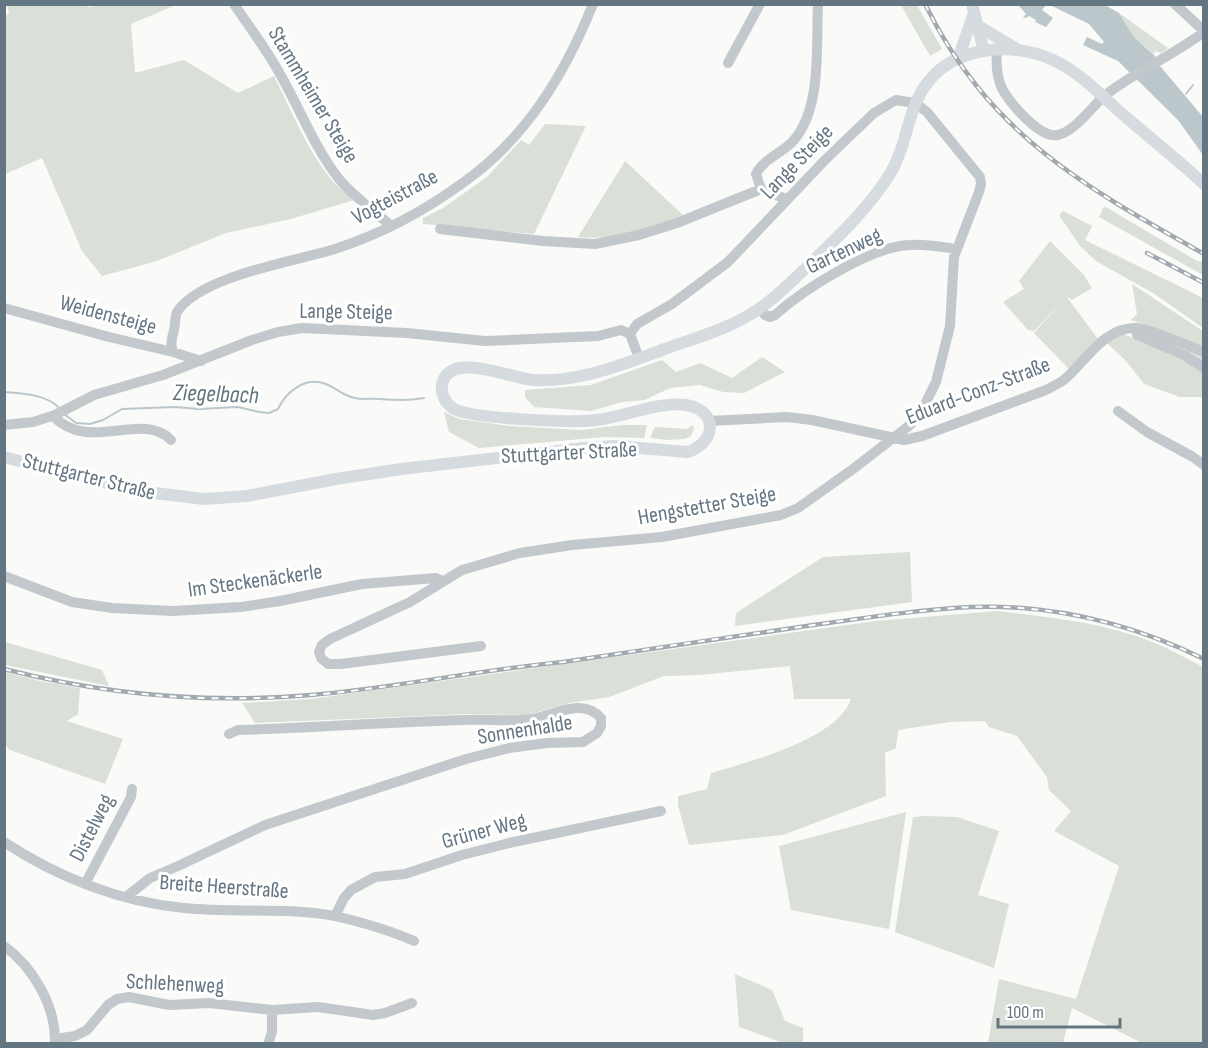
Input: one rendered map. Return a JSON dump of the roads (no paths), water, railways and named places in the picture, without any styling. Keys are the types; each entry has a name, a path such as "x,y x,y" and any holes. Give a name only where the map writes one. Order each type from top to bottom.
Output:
{"main road":[{"path":"973,9 978,26 990,50"},
{"path":"958,59 973,9"},
{"path":"978,26 1017,49 1039,54 1060,63 1201,177"},
{"name":"Stuttgarter Straße","path":"4,457 138,491 204,500 247,496 401,469 573,449 615,446 688,452 703,445 710,430 709,421 696,408 685,404 575,422 492,416 454,409 442,395 443,379 454,369 471,366 513,377 552,380 580,377 603,371 729,325 759,309 824,251 864,208 884,182 896,162 915,103 930,79 958,59 990,50 1017,49"}],"street":[{"name":"Stammheimer Steige","path":"234,4 281,75 304,123 339,179 357,198 390,225"},
{"name":"Vogteistraße","path":"173,352 171,345 177,313 205,290 266,267 335,249 428,206 465,181 511,141 548,95 565,67 593,4"},
{"path":"728,63 760,4"},
{"path":"761,189 756,174 759,168 794,140 811,108 818,4"},
{"path":"990,50 1005,94 1026,118 1045,132 1054,136 1060,135 1079,122 1104,97 1203,31 1175,4"},
{"name":"Lange Steige","path":"4,425 33,422 54,416 89,398 111,390 202,362 252,340 302,328 407,333 484,342 598,336 621,330 630,334 637,324 665,309 728,262 786,199 874,113 896,100 915,103"},
{"name":"Hengstetter Steige","path":"482,646 341,664 328,664 321,658 319,652 322,645 330,639 410,602 462,570 520,553 572,545 662,537 781,515 798,508 829,486 910,425 921,412 936,382 950,326 954,257 981,184 980,177 927,112 915,103"},
{"path":"440,230 595,244 639,235 677,223 761,189 786,199"},
{"name":"Gartenweg","path":"759,309 770,317 776,315 811,288 873,255 891,249 909,245 957,249"},
{"name":"Weidensteige","path":"4,308 173,352 202,362"},
{"path":"1118,330 1138,328 1203,352"},
{"path":"1118,330 1184,355 1203,368"},
{"name":"Eduard-Conz-Straße","path":"709,421 787,417 904,440 922,436 1046,390 1065,380 1111,334 1118,330"},
{"path":"630,334 639,358"},
{"path":"1118,411 1203,465"},
{"name":"Stuttgarter Straße","path":"54,416 61,425 87,434 133,429 159,432 171,440"},
{"name":"Im Steckenäckerle","path":"4,576 72,602 112,608 173,611 260,604 388,581 436,578 443,581"},
{"name":"Sonnenhalde","path":"126,897 150,878 265,825 466,759 509,748 547,743 583,742 597,733 601,726 601,718 594,710 585,707 569,708 527,720 467,719 238,730 229,734"},
{"name":"Distelweg","path":"85,884 131,797 132,789"},
{"name":"Grüner Weg","path":"335,916 351,890 375,877 405,874 509,843 660,811"},
{"name":"Breite Heerstraße","path":"4,842 42,864 85,884 126,897 182,908 335,916 397,933 414,941"},
{"path":"4,946 18,956 34,977 44,996 55,1041"},
{"name":"Schlehenweg","path":"55,1041 75,1036 87,1029 108,1005 117,999 129,997 169,1005 208,1002 272,1010 318,1007 373,1014 385,1013 412,1003"},
{"path":"268,1044 272,1032 272,1010"}],"waterway":[{"path":"1186,94 1193,85"},
{"name":"Ziegelbach","path":"64,414 76,423 90,424 103,420 122,409 238,407 269,413 278,409 297,387 311,382 326,384 347,396 358,399 412,400 424,398"},
{"name":"Ziegelbach","path":"4,392 42,398 60,409"}],"railway":[{"path":"925,4 950,49 979,88 1009,122 1079,179 1118,205 1204,254"},
{"path":"1147,253 1204,283"},
{"path":"4,669 118,691 195,698 272,698 374,688 864,618 971,607 1031,609 1091,619 1149,636 1204,659"}]}
